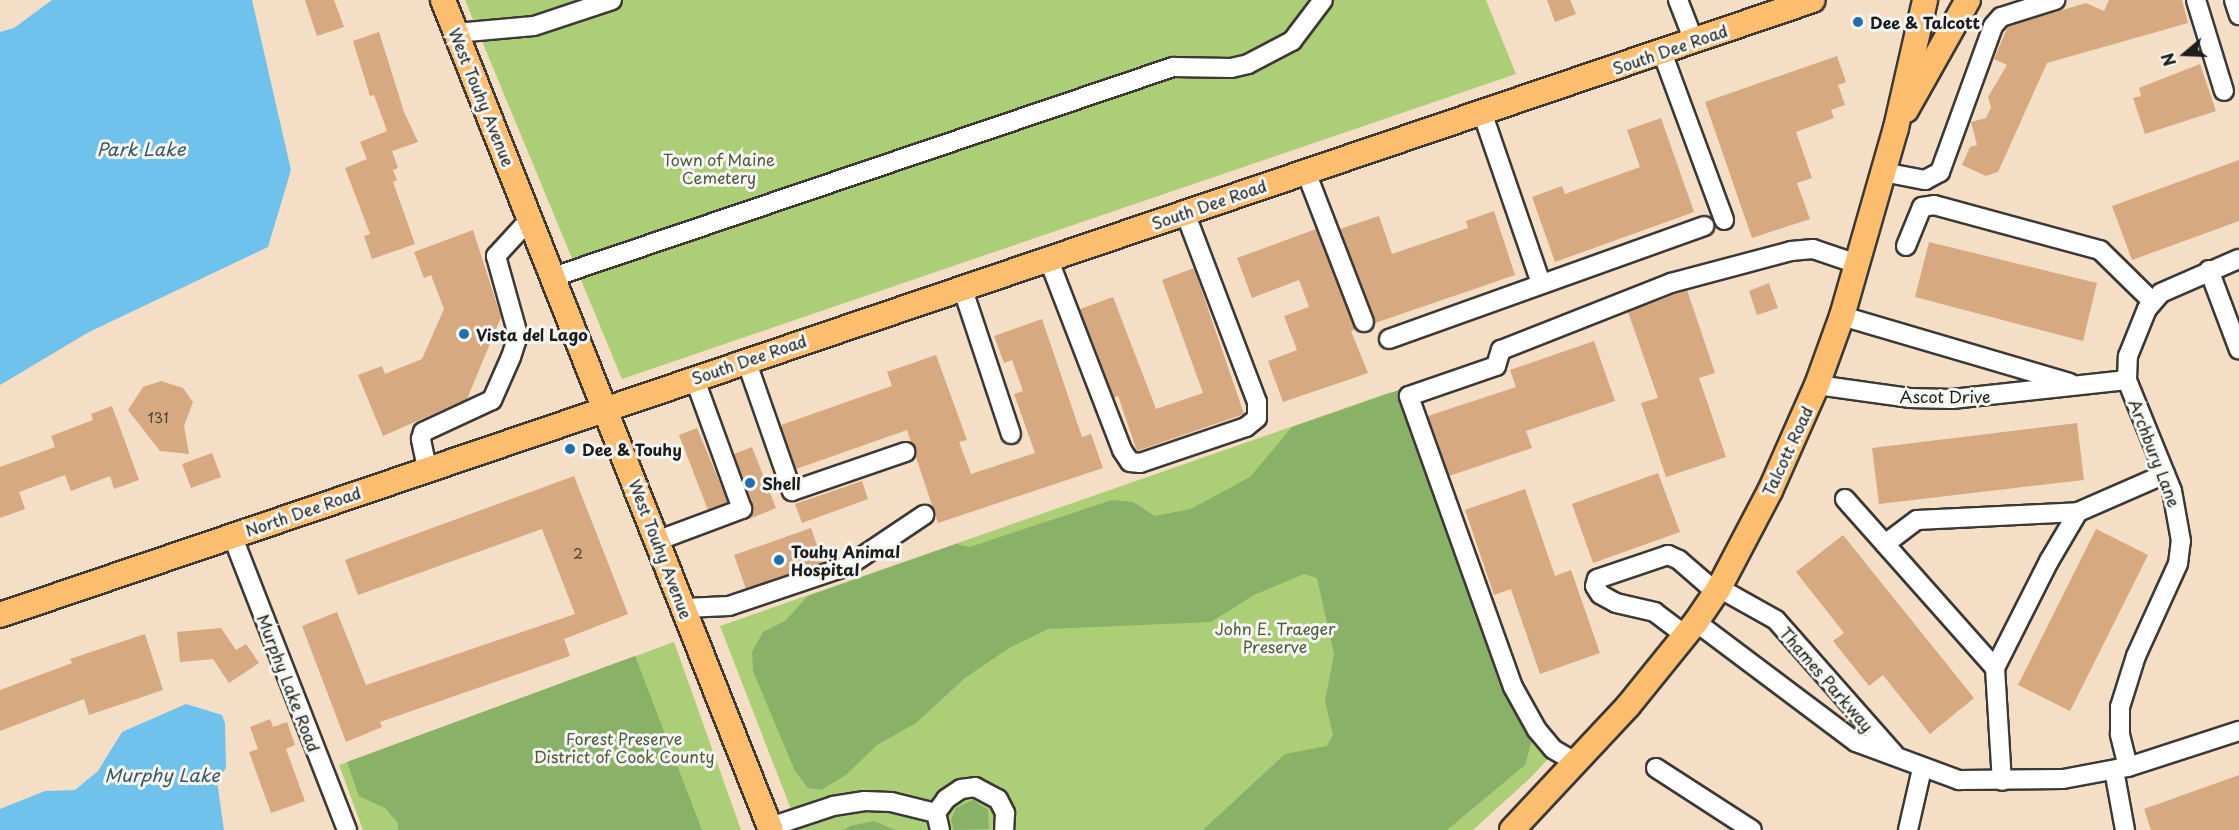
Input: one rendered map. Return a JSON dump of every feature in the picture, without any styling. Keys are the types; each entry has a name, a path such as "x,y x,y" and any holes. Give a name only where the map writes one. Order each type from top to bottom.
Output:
{"main road":[{"name":"West Touhy Avenue","path":"443,0 659,540 771,828"},
{"name":"South Dee Road","path":"605,407 1813,0"},
{"name":"Talcott Road","path":"1512,830 1577,763 1690,628 1717,590 1770,491 1817,385 1842,316 1896,128 1899,101 1925,0"},
{"path":"1896,128 1968,0"},
{"name":"North Dee Road","path":"0,615 605,407"}],"street":[{"path":"456,33 534,26 612,0"},
{"path":"553,277 1173,67 1231,68 1248,64 1292,41 1323,0"},
{"path":"1678,0 1694,41"},
{"path":"1883,172 1925,180 1940,172 1993,26 2001,17 2055,0"},
{"path":"2196,0 2224,91"},
{"path":"2234,0 2239,15"},
{"path":"1662,52 1724,220"},
{"path":"1482,112 1541,283"},
{"path":"1305,172 1364,322"},
{"path":"1906,246 1922,207 1934,205 2100,250 2153,302"},
{"path":"1048,258 1122,450 1130,462 1140,463 1246,427 1257,418 1257,402 1185,212"},
{"path":"427,468 421,440 423,432 492,400 511,357 518,334 496,256 530,219"},
{"path":"1389,339 1704,226"},
{"path":"1577,763 1553,749 1537,730 1513,687 1409,396 1496,366 1501,350 1671,283 1791,251 1813,249 1857,264"},
{"name":"Archbury Lane","path":"2125,830 2120,707 2136,656 2178,564 2179,517 2165,474 2127,380 2128,356 2136,332 2153,302 2168,289 2239,259"},
{"path":"2209,270 2239,350"},
{"path":"962,287 1011,434"},
{"name":"Ascot Drive","path":"1842,316 2073,384"},
{"path":"746,360 792,491 905,452"},
{"path":"659,540 742,509 694,377"},
{"name":"Ascot Drive","path":"1817,385 1909,398 1952,399 1990,397 2073,384 2127,380"},
{"path":"1885,544 1917,520 2078,512 2165,474"},
{"path":"1845,499 1995,668"},
{"path":"2002,782 1995,668 2049,561 2078,512"},
{"path":"685,608 729,606 848,566 924,515"},
{"name":"Murphy Lake Road","path":"232,535 347,830"},
{"name":"Thames Parkway","path":"1899,760 1776,620 1717,590 1679,560 1668,555 1597,579 1595,586 1600,594 1616,603 1655,612 1690,628 1856,742 1899,760 1922,769 1959,780 2002,782 2064,779 2121,768 2239,731"},
{"path":"1656,768 1752,830"},
{"path":"1908,830 1922,769"},
{"path":"771,828 833,806 865,801 891,802 938,822 953,793 968,787 984,789 1002,807 1004,830"}],"green space":[{"name":"Town of Maine Cemetery","path":"465,0 1486,0 1516,74 622,379"},
{"path":"1399,390 1519,713 1534,734 1525,765 1447,830 1203,830 1285,754 1327,746 1333,735 1325,701 1334,654 1317,578 1304,574 1254,595 1211,622 1048,629 1009,648 965,678 916,723 877,745 846,775 821,790 808,788 795,771 753,671 752,652 763,632 785,621 808,596 956,544 970,547 1112,500 1133,502 1155,516 1191,509 1250,477 1292,427"},
{"name":"John E. Traeger Preserve","path":"1391,392 1525,763 1534,734 1549,752 1549,758 1530,778 1473,830 799,830 720,626"},
{"name":"Forest Preserve District of Cook County","path":"674,642 741,830 363,830 339,765"},
{"name":"Forest Preserve District of Cook County","path":"635,656 702,830 398,830 398,823 385,808 359,796 347,762"},
{"path":"973,800 988,810 989,829 954,830 951,820 956,808"},
{"path":"874,821 895,830 844,830 850,826"}],"water":[{"name":"Park Lake","path":"52,0 252,0 291,170 268,247 89,332 0,385 0,32 14,28"},
{"name":"Murphy Lake","path":"186,704 222,715 225,723 226,768 217,781 224,830 0,830 0,809 45,791 75,790 98,771 122,732"}],"building":[{"path":"305,0 334,0 344,27 317,36"},
{"path":"1547,0 1570,0 1576,14 1555,22"},
{"path":"2109,0 2182,0 2188,23 2047,63 1998,172 1986,176 1962,165 1970,147 1977,145 1971,122 1986,118 1991,107 1988,97 2007,65 1994,59 2008,26 2086,3 2104,11"},
{"path":"379,32 404,112 418,142 392,151 398,168 393,170 397,180 393,182 415,244 372,259 364,236 370,234 345,168 367,159 360,142 387,131 374,95 370,96 353,41"},
{"path":"1837,56 1846,82 1838,85 1845,105 1831,110 1834,118 1796,132 1812,178 1797,183 1810,219 1752,238 1705,102"},
{"path":"2200,64 2216,111 2145,134 2133,98 2141,96 2139,88"},
{"path":"1661,118 1694,212 1555,262 1532,197 1562,186 1565,194 1640,167 1627,130"},
{"path":"2239,160 2239,221 2132,260 2112,206"},
{"path":"1494,211 1515,275 1375,323 1340,229 1379,216 1392,254 1468,228 1466,221"},
{"path":"1316,229 1356,329 1351,331 1368,373 1283,402 1268,361 1297,350 1284,316 1309,307 1299,280 1252,298 1237,258"},
{"name":"Vista del Lago","path":"473,230 501,317 467,399 383,436 358,375 382,366 385,374 422,359 444,309 431,275 424,278 414,252"},
{"path":"1929,242 2097,283 2083,341 1915,297"},
{"path":"1194,268 1244,414 1137,451 1118,396 1114,398 1080,309 1113,297 1156,409 1203,393 1162,280"},
{"path":"1769,283 1778,308 1757,315 1749,291"},
{"path":"1687,290 1715,373 1699,378 1726,457 1666,477 1641,403 1658,398 1628,312"},
{"path":"1042,319 1082,437 1091,434 1103,468 938,523 907,430 796,469 781,425 892,386 887,372 936,355 967,440 959,442 971,474 1035,453 1014,394 1023,391 1012,360 1004,363 994,336"},
{"path":"1594,341 1615,401 1526,431 1532,448 1449,476 1428,416 1516,387 1510,370"},
{"path":"161,381 183,388 193,402 184,426 189,454 160,451 128,410 143,387"},
{"path":"112,406 139,480 114,489 110,476 71,491 65,475 19,492 25,509 0,518 0,467 55,447 51,436 93,420 91,414"},
{"path":"2077,423 2084,480 1879,504 1872,448"},
{"name":"Shell","path":"697,428 728,502 708,510 679,435"},
{"name":"Shell","path":"752,447 776,508 749,519 753,505 734,454"},
{"path":"212,453 221,477 191,488 182,464"},
{"path":"1658,473 1680,532 1593,563 1572,504"},
{"path":"574,476 628,614 564,639 570,656 380,722 382,727 346,742 302,626 337,612 366,685 575,614 542,529 358,595 345,560"},
{"path":"862,481 868,499 802,523 795,504"},
{"path":"1525,489 1555,576 1571,570 1600,653 1540,674 1511,589 1494,595 1465,510"},
{"name":"Touhy Animal Hospital","path":"811,528 823,562 746,589 734,555"},
{"path":"2096,529 2148,555 2070,711 2018,685"},
{"path":"1843,535 1974,698 1930,734 1883,675 1869,686 1833,641 1844,633 1796,572"},
{"path":"221,628 236,650 246,644 259,663 229,683 213,659 180,662 177,632"},
{"path":"145,634 163,690 89,715 84,699 0,731 0,690 72,663 70,659"},
{"path":"270,719 273,727 287,722 295,745 286,749 305,801 271,813 249,752 258,749 250,727"},
{"path":"2239,775 2239,830 2151,830 2144,809"}],"place":[{"name":"Dee & Talcott","path":"1858,22"},
{"name":"Vista del Lago","path":"464,334"},
{"name":"Dee & Touhy","path":"570,449"},
{"name":"Shell","path":"750,483"},
{"name":"Touhy Animal Hospital","path":"779,560"}]}
